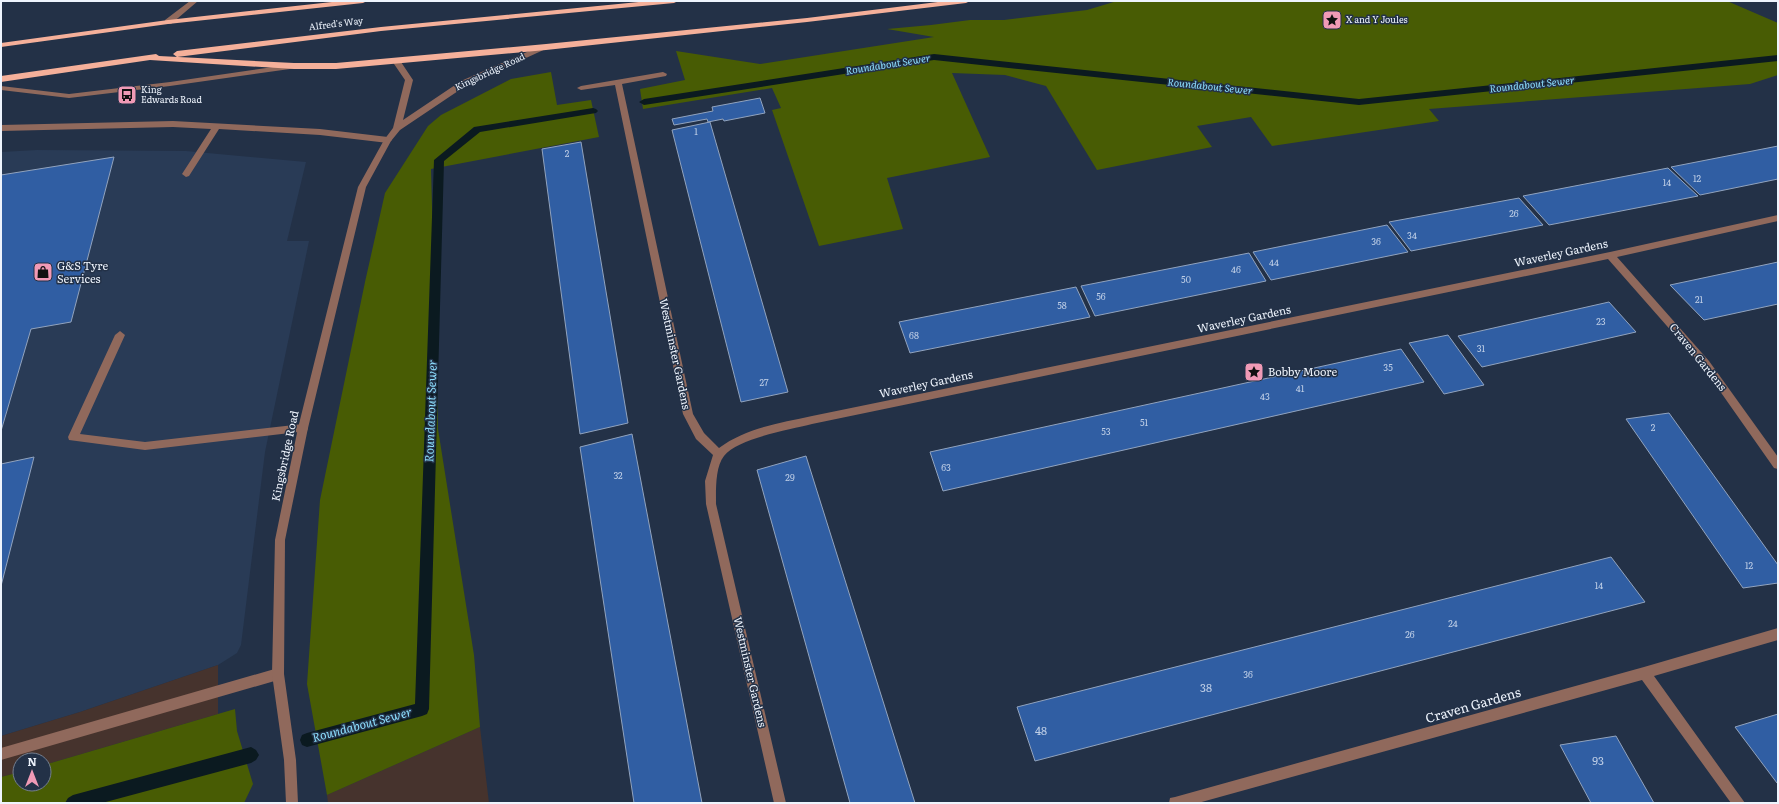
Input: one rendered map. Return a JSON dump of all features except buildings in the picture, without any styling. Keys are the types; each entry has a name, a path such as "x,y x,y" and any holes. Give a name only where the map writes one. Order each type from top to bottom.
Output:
{"highway":[{"path":"306,7 339,1"},
{"name":"Alfred's Way","path":"1,45 168,22 363,1"},
{"name":"Alfred's Way","path":"1,79 381,28 674,1"},
{"path":"150,58 294,66 336,66 815,20 966,1"}],"street":[{"path":"168,22 194,1"},
{"name":"Kingsbridge Road","path":"292,803 290,760 278,674 280,540 302,428 362,187 388,140 397,128 464,83 546,47"},
{"name":"Kingsbridge Road","path":"396,61 409,80 397,128"},
{"path":"1,88 70,96 170,84 294,66"},
{"path":"581,88 663,74"},
{"name":"Westminster Gardens","path":"618,82 688,414 700,436 719,454 710,481 711,504 780,803"},
{"path":"1,128 173,124 320,132 388,140"},
{"path":"186,174 217,126"},
{"name":"Waverley Gardens","path":"719,454 735,442 762,432 812,420 1610,255 1778,218"},
{"name":"Craven Gardens","path":"1610,255 1706,364 1778,465"},
{"path":"120,335 73,437 145,446 302,428"},
{"name":"Craven Gardens","path":"1176,803 1644,673 1778,634"},
{"path":"1644,673 1739,803"},
{"path":"1,754 278,674"}],"shaded area":[{"path":"37,150 186,151 306,162 287,241 309,241 265,452 241,645 237,653 218,665 80,712 1,736 1,152"},
{"path":"218,665 218,714 52,763 52,752 12,752 12,774 1,777 1,736 80,712"},
{"path":"480,727 489,803 328,803 327,795"}],"green space":[{"path":"1117,1 1727,1 1778,23 1778,75 1750,84 1429,109 1439,121 1272,146 1251,117 1197,126 1212,147 1097,170 1046,86 1005,75 952,73 990,157 887,178 903,229 819,246 772,110 781,108 772,88 643,109 640,89 685,80 676,51 760,64 934,37 887,29 970,20 1004,20 1087,10"},
{"path":"551,72 557,105 591,100 599,137 431,169 438,429 474,655 480,727 327,795 307,684 320,500 385,193 428,126 441,115 511,79"},
{"path":"235,709 237,731 253,784 244,803 1,803 1,777 12,774 12,792 52,792 52,763"}],"waterway":[{"name":"Roundabout Sewer","path":"644,102 934,57 1359,102 1778,58"},
{"name":"Roundabout Sewer","path":"307,740 422,709 439,160 477,129 593,111"},
{"name":"Roundabout Sewer","path":"73,803 251,755"}],"place":[{"name":"X and Y Joules","path":"1332,20"},
{"name":"King Edwards Road","path":"127,95"},
{"name":"G&S Tyre Services","path":"43,272"},
{"name":"Bobby Moore","path":"1254,372"}]}
